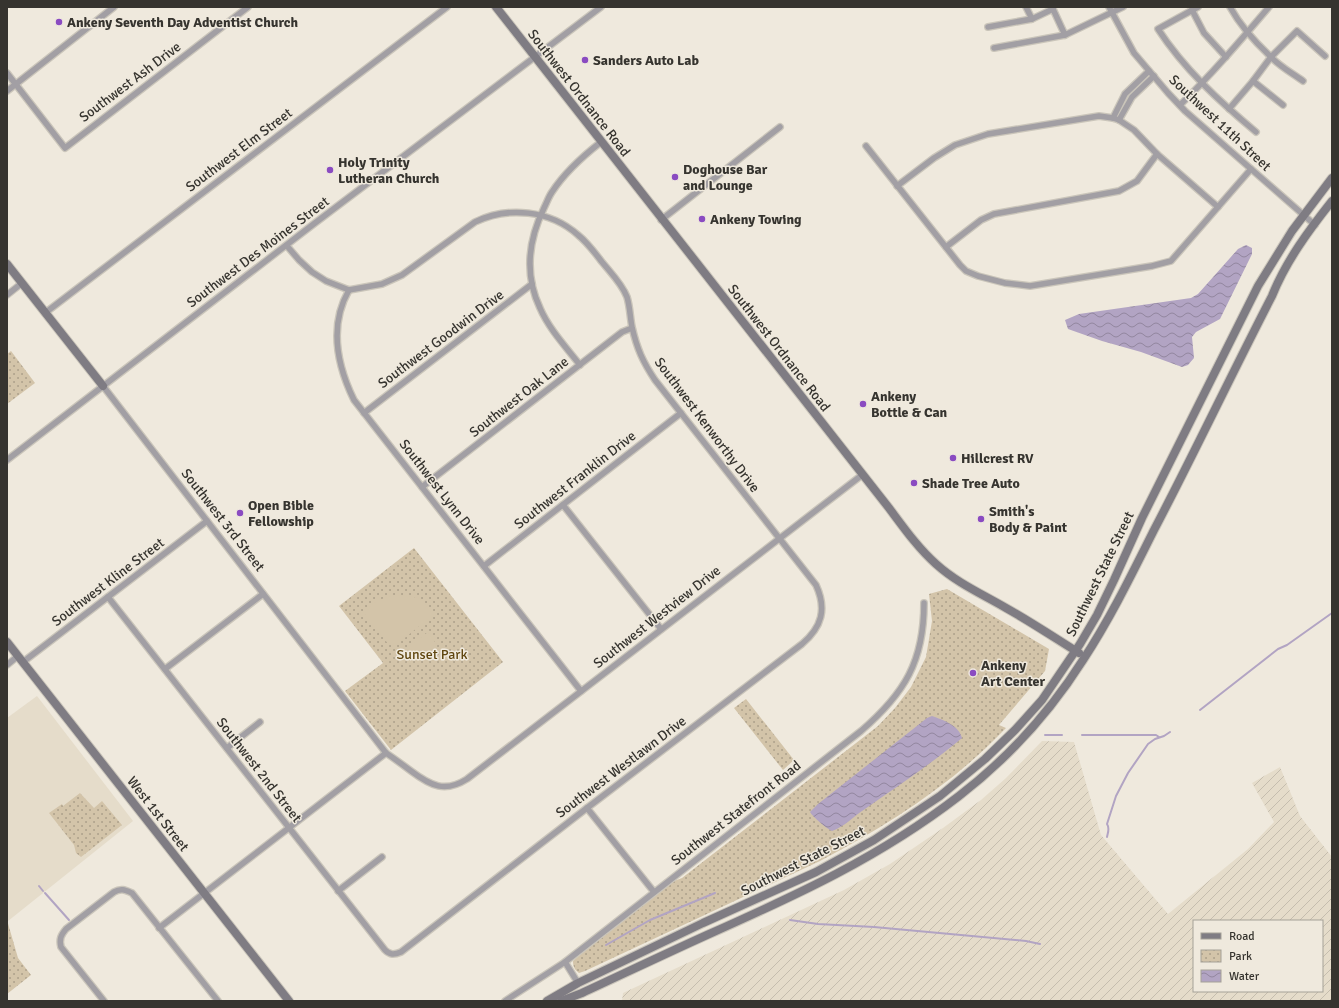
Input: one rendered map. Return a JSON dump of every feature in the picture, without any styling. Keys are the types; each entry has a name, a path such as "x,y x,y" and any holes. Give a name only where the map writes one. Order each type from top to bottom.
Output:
{"main road":[{"name":"Southwest Ordnance Road","path":"496,7 912,540 937,565 966,586 1060,640 1085,657"},
{"name":"Southwest State Street","path":"547,1001 578,983 703,923 816,872 846,856 893,828 940,796 1016,730 1042,700 1076,652 1097,616 1145,511 1258,286 1273,260 1304,214 1332,178"},
{"name":"Southwest State Street","path":"561,1001 582,993 822,882 856,864 916,828 959,796 988,772 1013,748 1046,711 1085,657 1112,610 1165,510 1272,296 1279,279 1295,252 1332,201"},
{"name":"Southwest 3rd Street","path":"7,264 102,386"},
{"name":"West 1st Street","path":"7,642 289,1001"},
{"path":"578,983 585,1001"}],"street":[{"path":"103,7 107,12"},
{"path":"7,91 114,7"},
{"name":"Southwest Ash Drive","path":"16,84 65,148 248,7"},
{"name":"Southwest Elm Street","path":"45,313 447,7"},
{"name":"Southwest Des Moines Street","path":"7,460 102,386 602,7"},
{"path":"1026,7 1032,18"},
{"path":"994,48 1065,35 1110,10 1123,7"},
{"path":"1198,7 1158,29 1171,48 1202,84 1256,132"},
{"path":"1230,7 1248,32 1271,57 1303,81"},
{"path":"1180,105 1202,84 1269,7"},
{"path":"988,27 1032,18 1052,8 1065,35"},
{"name":"Southwest 11th Street","path":"1110,10 1134,53 1180,105 1315,225"},
{"path":"1192,10 1204,33 1226,57"},
{"path":"1229,109 1271,57 1297,31 1325,56"},
{"path":"1116,119 1125,94 1149,71"},
{"path":"7,73 16,84"},
{"path":"1116,119 1132,97 1154,76"},
{"path":"1253,81 1283,105"},
{"path":"898,186 934,158 955,145 988,134 1099,116 1116,119 1134,130 1157,154 1218,207"},
{"path":"662,220 780,127"},
{"path":"580,365 544,316 539,306 532,284 530,248 532,237 540,216 551,193 584,155 601,142"},
{"path":"866,146 946,248 966,271 978,276 1005,283 1030,286 1152,266 1171,261 1251,169"},
{"path":"946,248 981,220 994,214 1119,192 1137,181 1157,154"},
{"name":"Southwest Kenworthy Drive","path":"349,290 382,284 402,275 475,222 500,213 518,212 540,216 553,219 567,226 588,244 620,284 627,297 631,312 632,328 639,352 645,365 655,380 810,578"},
{"path":"286,246 312,272 326,281 349,290"},
{"path":"7,295 22,283"},
{"name":"Southwest Goodwin Drive","path":"364,413 532,284"},
{"name":"Southwest Lynn Drive","path":"349,290 344,298 338,326 338,339 339,359 354,400 581,691"},
{"name":"Southwest Oak Lane","path":"422,487 622,332 632,328"},
{"name":"Southwest 3rd Street","path":"102,386 386,753 428,783"},
{"name":"Southwest Franklin Drive","path":"484,566 681,414"},
{"name":"Southwest Westview Drive","path":"428,783 442,787 454,786 467,779 862,475"},
{"path":"563,505 661,629"},
{"name":"Southwest Kline Street","path":"7,664 20,659 108,597 207,521"},
{"name":"Southwest Westlawn Drive","path":"394,954 401,952 811,636 816,629 822,612 820,594 816,585 810,578"},
{"path":"164,669 263,594"},
{"name":"Southwest 2nd Street","path":"108,597 385,950 390,954 394,954"},
{"name":"Southwest Statefront Road","path":"505,1001 565,962 861,731 882,712 900,692 914,666 923,632 924,603"},
{"path":"227,748 260,722"},
{"path":"159,928 386,753"},
{"path":"587,808 654,892"},
{"path":"338,891 382,857"},
{"path":"104,1001 61,947 60,941 62,934 66,929 118,890 123,889 132,893 218,1001"},
{"path":"565,962 578,983"}],"shaded area":[{"path":"37,696 133,821 8,921 7,718"},
{"path":"1042,741 1074,742 1101,835 1168,914 1248,849 1274,822 1252,783 1280,767 1300,816 1332,857 1332,1001 622,1001 623,993 844,890 890,864 981,800 1006,778"}],"green space":[{"path":"11,351 35,383 7,404 7,354"},
{"name":"Sunset Park","path":"414,548 503,662 391,750 345,691 383,663 339,606"},
{"path":"947,589 1049,649 1045,671 999,725 1006,728 982,752 939,787 893,819 845,848 585,971 579,973 576,971 573,961 581,954 674,881 682,878 878,726 895,708 911,687 926,657 932,621 929,594"},
{"path":"397,595 415,597 425,604 433,615 396,645 389,645 363,612 378,600"},
{"path":"428,632 437,645 417,660 407,648"},
{"path":"746,699 794,760 783,770 734,708"},
{"path":"80,793 94,808 102,801 122,825 81,857 76,853 74,845 49,813 62,804 63,806"},
{"path":"7,920 18,958 31,975 7,994"}],"water":[{"path":"1246,245 1252,248 1252,254 1220,319 1196,332 1192,337 1194,358 1188,365 1182,367 1141,352 1102,341 1068,329 1065,320 1079,314 1191,298 1198,294 1238,249"},
{"path":"932,716 946,721 954,726 962,738 926,766 836,829 832,831 830,830 811,814 810,812 818,804 927,718"}],"waterway":[{"path":"1200,710 1278,649 1287,645 1332,613"},
{"path":"1107,837 1109,829 1107,824 1116,796 1128,773 1148,744 1170,732"},
{"path":"1045,735 1062,735"},
{"path":"1082,735 1156,735 1159,737"},
{"path":"39,886 43,891"},
{"path":"45,893 69,920"},
{"path":"606,945 650,920 715,893"},
{"path":"790,920 818,924 874,927 1026,941 1040,944"}],"place":[{"name":"Ankeny Seventh Day Adventist Church","path":"59,22"},
{"name":"Sanders Auto Lab","path":"585,60"},
{"name":"Holy Trinity Lutheran Church","path":"330,170"},
{"name":"Doghouse Bar and Lounge","path":"675,177"},
{"name":"Ankeny Towing","path":"702,219"},
{"name":"Ankeny Bottle & Can","path":"863,404"},
{"name":"Hillcrest RV","path":"953,458"},
{"name":"Shade Tree Auto","path":"914,483"},
{"name":"Open Bible Fellowship","path":"240,513"},
{"name":"Smith's Body & Paint","path":"981,519"},
{"name":"Ankeny Art Center","path":"973,673"}]}
